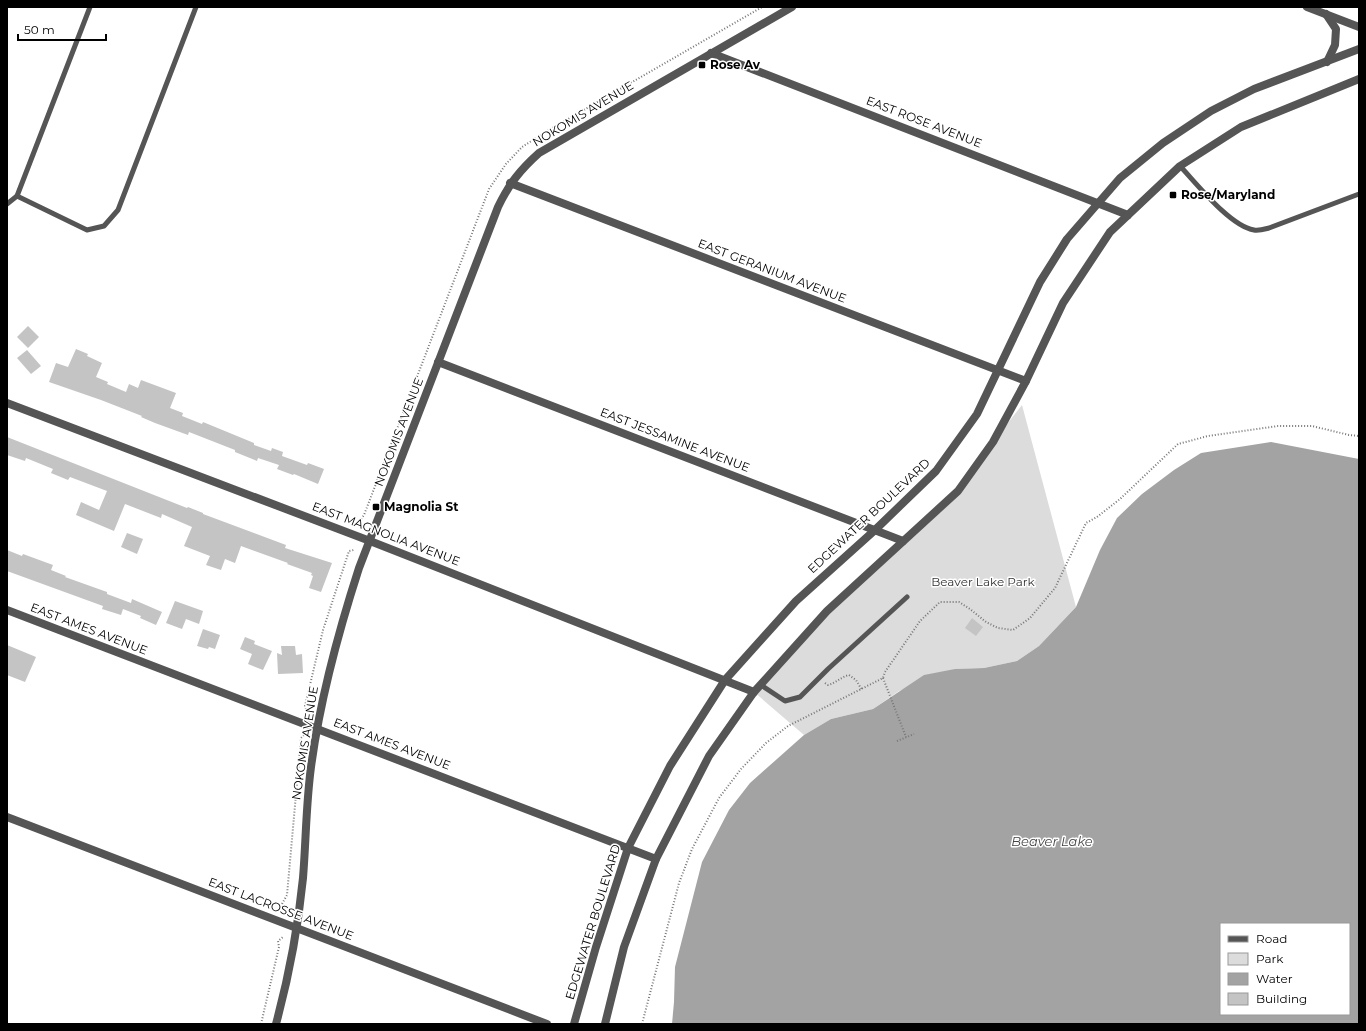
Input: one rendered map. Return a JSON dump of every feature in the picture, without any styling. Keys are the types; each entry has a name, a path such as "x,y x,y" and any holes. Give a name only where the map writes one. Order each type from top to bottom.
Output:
{"street":[{"name":"NOKOMIS AVENUE","path":"276,1024 286,988 297,928 303,878 305,822 317,728 328,674 341,624 359,568 498,207 510,183 523,167 544,149 792,7"},
{"path":"1307,7 1359,27"},
{"path":"1326,14 1336,29 1335,45 1327,62"},
{"name":"EDGEWATER BOULEVARD","path":"574,1024 596,947 628,848 670,766 724,680 796,601 875,530 936,471 977,414 1040,282 1066,239 1120,178 1162,143 1211,111 1254,89 1359,49"},
{"name":"EAST ROSE AVENUE","path":"710,53 1098,202 1128,215"},
{"path":"605,1024 624,947 656,859 709,756 754,692 828,611 958,491 993,442 1026,381 1063,303 1110,232 1180,166 1241,127 1359,79"},
{"name":"EAST GERANIUM AVENUE","path":"510,183 1026,381"},
{"name":"EAST JESSAMINE AVENUE","path":"438,362 903,541"},
{"name":"EAST MAGNOLIA AVENUE","path":"7,403 370,540 754,692"},
{"name":"EAST AMES AVENUE","path":"7,610 656,859"},
{"name":"EAST LACROSSE AVENUE","path":"7,817 547,1024"}],"lane":[{"path":"7,204 17,196 90,7"},
{"path":"17,196 88,230 104,226 118,210 196,7"},
{"path":"1180,166 1226,214 1240,225 1255,230 1269,228 1359,194"},
{"path":"761,685 785,701 800,697 907,597"}],"path":[{"path":"361,527 360,522 489,189 506,164 522,147 544,133 762,7"},
{"path":"642,1024 678,883 692,849 719,798 741,769 766,743 788,726 862,690 883,678 889,666 920,621 940,602 959,602 986,622 998,628 1013,630 1030,618 1055,588 1086,523 1097,517 1120,499 1178,444 1208,436 1278,426 1312,426 1359,436"},
{"path":"307,712 306,706 323,630 349,551 354,550"},
{"path":"818,679 828,685 833,684 849,675 856,680 862,690"},
{"path":"883,678 906,737"},
{"path":"286,912 282,904 286,895 301,738 304,734"},
{"path":"897,740 914,734"},
{"path":"261,1024 279,947 278,941 283,937"}],"green space":[{"name":"Beaver Lake Park","path":"1022,405 1076,607 1039,646 1017,661 984,668 955,669 899,691 873,709 831,719 804,735 754,692 827,611 958,491"}],"water":[{"name":"Beaver Lake","path":"1271,442 1359,459 1359,1024 672,1024 675,967 702,862 729,810 750,783 804,735 831,719 873,709 924,675 955,669 984,668 1017,661 1039,646 1076,607 1100,550 1117,518 1142,494 1174,470 1201,453"}],"building":[{"path":"28,326 39,337 28,348 17,337"},
{"path":"76,349 88,354 87,356 102,363 96,377 108,382 107,384 126,392 129,384 138,388 141,380 176,393 170,408 183,413 182,416 202,424 203,422 254,443 254,445 271,451 272,448 283,452 282,456 307,465 308,463 324,469 318,484 277,469 279,465 258,458 257,461 235,452 235,450 189,432 188,435 101,400 49,382 56,363 68,367"},
{"path":"27,350 41,366 31,374 17,358"},
{"path":"7,437 187,508 188,507 286,545 285,548 332,563 321,592 309,588 313,576 311,575 312,573 241,546 235,563 225,559 221,570 206,565 210,556 184,546 192,527 162,514 161,518 125,504 114,531 76,515 81,502 99,510 107,491 70,477 68,480 51,473 53,469 26,458 25,461 7,455"},
{"path":"127,533 143,539 137,554 121,547"},
{"path":"7,550 53,565 51,570 66,576 65,577 107,592 107,594 131,603 132,599 162,612 156,625 140,618 141,616 123,609 121,615 102,609 103,606 7,571"},
{"path":"175,601 203,611 199,624 186,619 182,629 166,623"},
{"path":"972,618 983,627 976,636 965,628"},
{"path":"203,629 220,635 215,649 197,646"},
{"path":"245,637 255,641 254,644 272,651 263,670 248,664 252,654 240,649"},
{"path":"7,645 36,657 25,682 7,675"},
{"path":"281,646 295,646 296,655 302,654 303,673 278,674 277,653 282,655"}],"place":[{"name":"Rose Av","path":"702,65"},
{"name":"Rose/Maryland","path":"1173,195"},
{"name":"Magnolia St","path":"376,507"}]}
